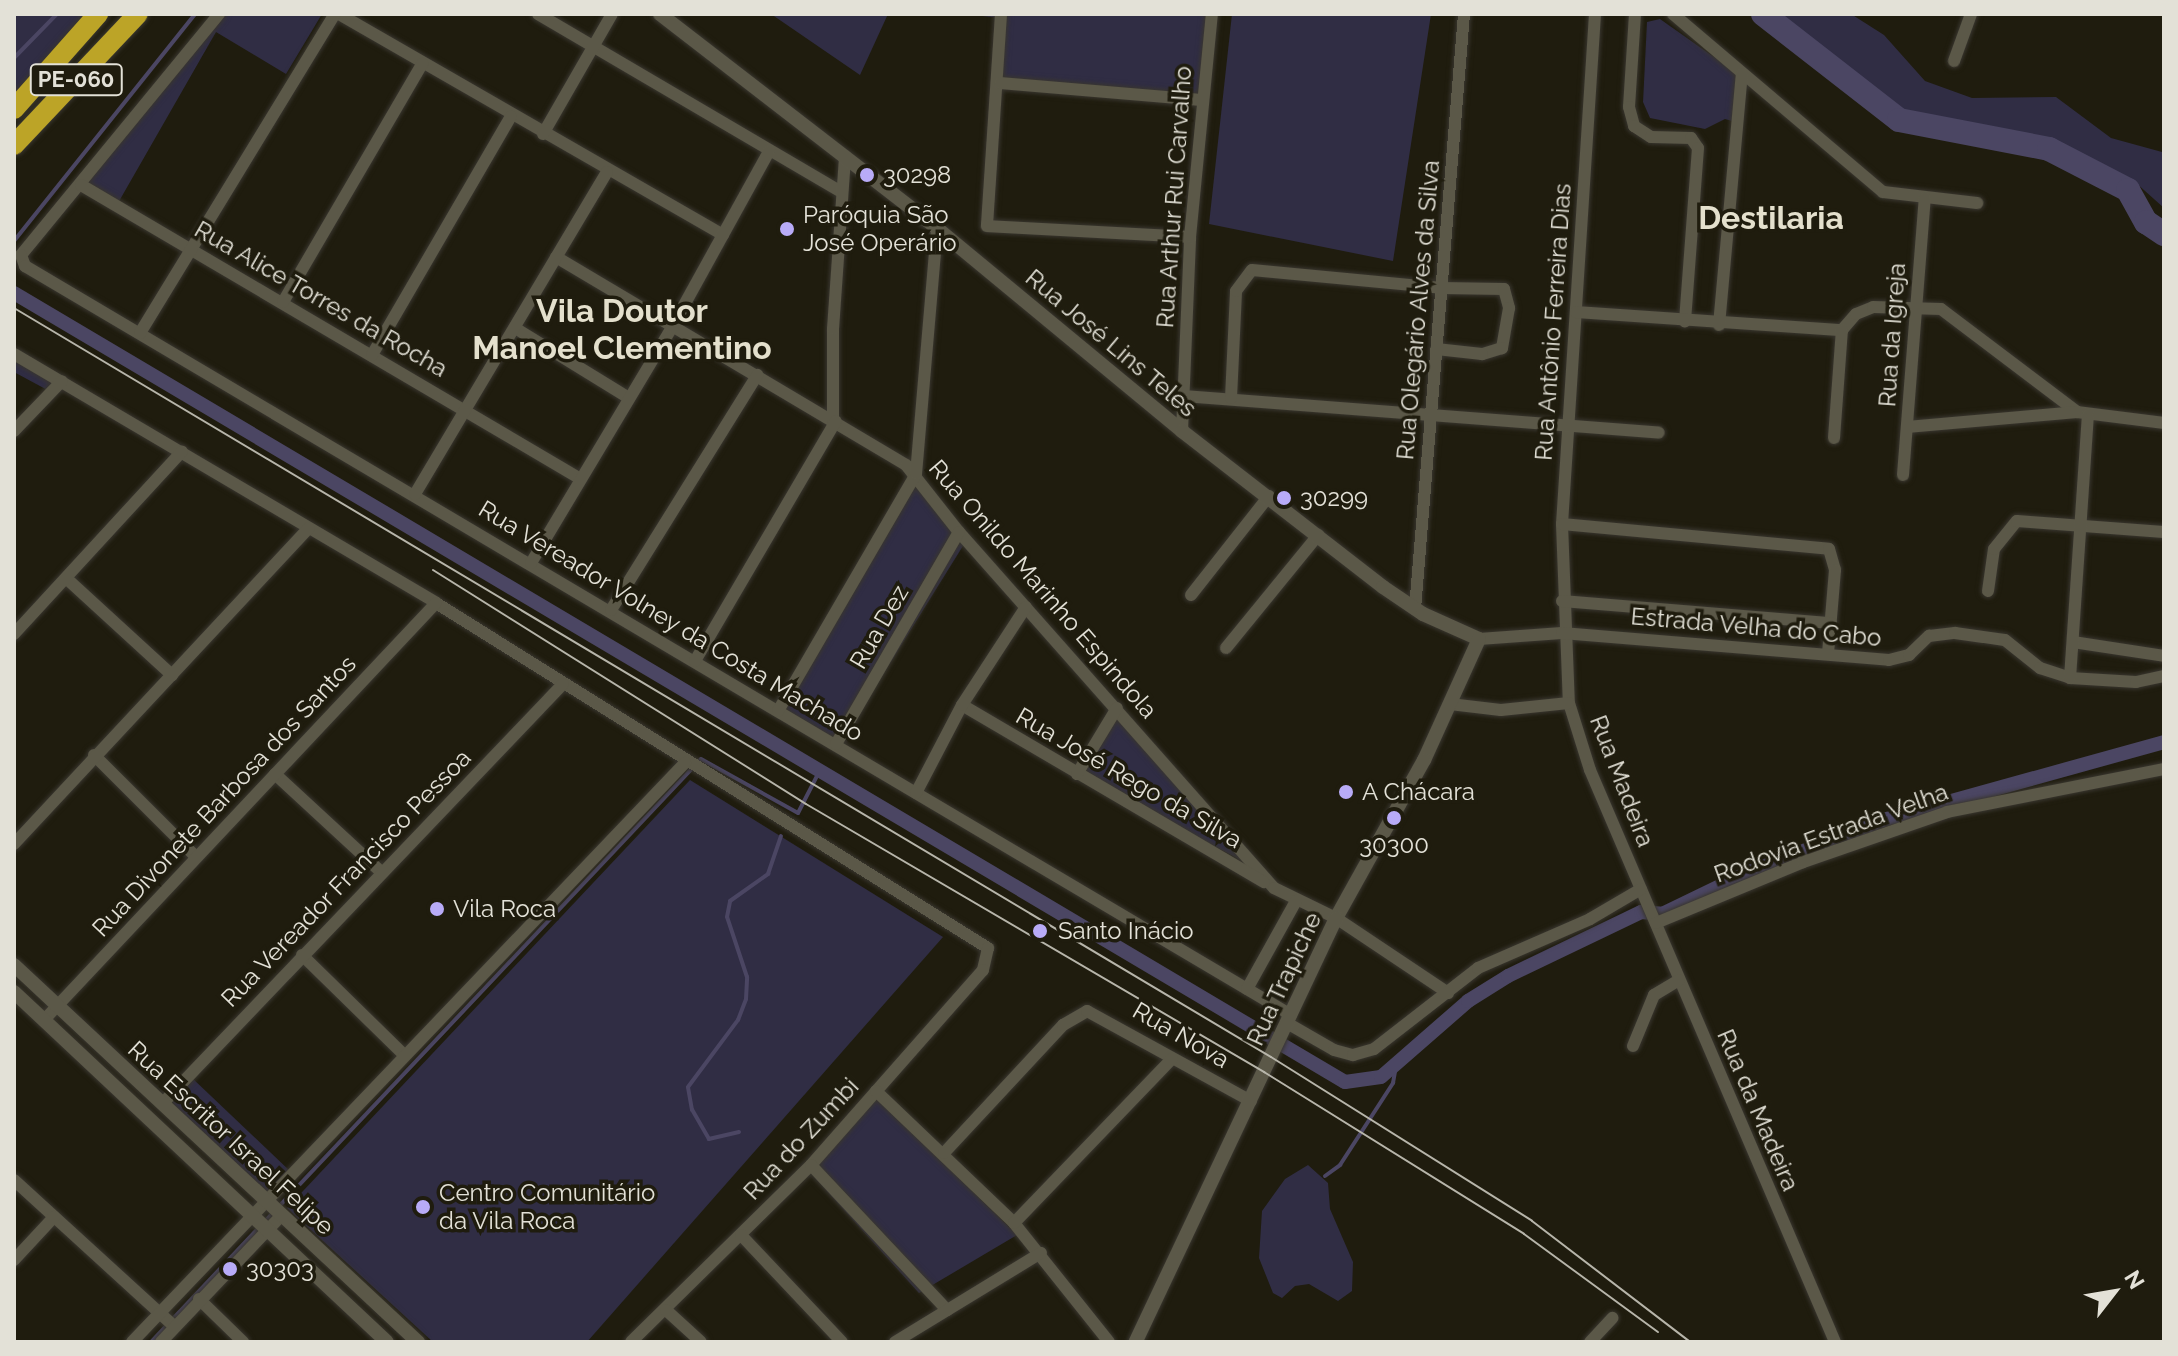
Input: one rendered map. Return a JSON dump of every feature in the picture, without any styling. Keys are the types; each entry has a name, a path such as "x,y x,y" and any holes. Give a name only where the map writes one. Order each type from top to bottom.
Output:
{"highway":[{"name":"PE-060","path":"14,109 98,14"},
{"name":"PE-060","path":"14,145 138,14"}],"street":[{"path":"81,185 219,14"},
{"path":"140,333 337,14 607,172 723,235"},
{"path":"538,14 841,192"},
{"path":"543,134 612,14"},
{"name":"Rua José Lins Teles","path":"660,14 937,229 1182,431 1415,609 1479,639 1562,633"},
{"path":"1001,14 1000,83 987,226 1190,237"},
{"name":"Rua Arthur Rui Carvalho","path":"1182,431 1190,237 1201,100 1212,14"},
{"name":"Rua Olegário Alves da Silva","path":"1415,609 1464,14"},
{"name":"Rua Antônio Ferreira Dias","path":"1562,633 1562,524 1595,14"},
{"path":"1635,14 1629,107 1634,126 1651,137 1691,138 1698,148 1685,322"},
{"path":"1673,14 1883,192 1977,203"},
{"path":"1954,61 1971,14"},
{"path":"283,302 422,64"},
{"path":"1719,325 1742,74"},
{"path":"1000,83 1201,100"},
{"path":"372,355 511,116"},
{"path":"531,563 672,327 769,151"},
{"path":"695,661 834,420 841,192 845,156"},
{"path":"415,494 607,172"},
{"name":"Rua Alice Torres da Rocha","path":"81,185 579,478"},
{"name":"Rua Vereador Volney da Costa Machado","path":"81,185 21,255 27,267 1247,989 1287,1024 1334,1050 1353,1055 1395,1036 1448,993"},
{"name":"Rua da Igreja","path":"1903,475 1925,198"},
{"path":"778,711 916,474 937,229"},
{"name":"Rua Onildo Marinho Espindola","path":"556,257 834,420 916,474 959,532 1274,888 1336,918 1448,993"},
{"path":"1231,398 1234,307 1244,274 1274,269 1441,288 1497,285 1509,296 1502,348 1482,354 1436,349"},
{"path":"1834,438 1842,330 1862,310 1915,308 1950,313 2082,414"},
{"path":"1576,312 1719,325 1842,330"},
{"path":"515,328 629,398"},
{"path":"14,354 436,603 690,766 250,1214 167,1320 161,1342"},
{"path":"611,610 757,375"},
{"path":"14,431 62,381"},
{"path":"1183,396 1659,433"},
{"path":"2070,678 2080,524 2082,414"},
{"path":"1907,427 2082,414 2164,423"},
{"path":"14,634 182,451"},
{"path":"1191,595 1269,496"},
{"path":"1988,591 1994,549 2014,523 2080,524 2164,532"},
{"path":"1562,524 1821,546 1834,559 1828,654"},
{"path":"14,844 309,528"},
{"name":"Rua Dez","path":"836,744 959,532"},
{"path":"1226,648 1318,535"},
{"path":"66,578 172,675"},
{"path":"1562,601 1831,623"},
{"name":"Rua Divonete Barbosa dos Santos","path":"44,1020 436,603"},
{"path":"916,793 962,705 1026,607"},
{"name":"Estrada Velha do Cabo","path":"1562,633 1901,659 1929,636 1955,633 2005,640 2040,668 2070,678 2136,682 2164,676"},
{"name":"Rua Madeira","path":"1562,633 1569,703 1642,892"},
{"name":"Rua Trapiche","path":"1136,1342 1336,918 1450,704 1479,639"},
{"path":"2073,642 2164,656"},
{"name":"Rua Vereador Francisco Pessoa","path":"163,1103 380,871 563,684"},
{"path":"1450,704 1501,710 1569,703"},
{"name":"Rua José Rego da Silva","path":"962,705 1274,888"},
{"path":"1077,774 1117,708"},
{"path":"94,755 195,856"},
{"name":"Rua do Zumbi","path":"631,1342 811,1165 991,956 973,935 690,766"},
{"name":"Rodovia Estrada Velha","path":"1655,921 1803,862 1947,812 2164,769"},
{"path":"275,774 380,871"},
{"path":"1448,993 1478,968 1590,919 1642,892"},
{"name":"Rua da Madeira","path":"1642,892 1835,1342"},
{"path":"1247,989 1296,901"},
{"path":"302,955 404,1055"},
{"name":"Rua Escritor Israel Felipe","path":"14,965 418,1342"},
{"path":"1633,1046 1654,995 1679,980"},
{"name":"Rua Escritor Israel Felipe","path":"14,992 387,1342"},
{"name":"Rua Nova","path":"944,1153 1063,1025 1087,1011 1251,1101"},
{"path":"1014,1223 1172,1059"},
{"path":"876,1091 1014,1223 1109,1342"},
{"path":"811,1165 947,1310"},
{"path":"14,1180 167,1320"},
{"path":"132,1342 199,1299 281,1216"},
{"path":"14,1260 54,1217"},
{"path":"741,1235 842,1342"},
{"path":"895,1342 1041,1253"},
{"path":"199,1299 243,1342"},
{"path":"666,1310 701,1342"},
{"path":"1590,1342 1612,1318"}],"shaded area":[{"path":"14,14 104,14 14,112"},
{"path":"225,14 322,14 286,74 216,32 118,203 85,184"},
{"path":"771,14 888,14 860,75"},
{"path":"964,14 1212,14 1200,100 1002,82 1001,18"},
{"path":"1232,14 1431,14 1393,261 1209,224"},
{"path":"1773,14 1851,14 1884,35 1925,81 1972,98 2056,97 2111,138 2162,152 2164,208 2135,182 2047,139 1909,114"},
{"path":"1660,19 1738,74 1732,121 1725,119 1705,129 1650,118 1643,102 1647,22"},
{"path":"14,354 62,381 51,392 14,372"},
{"path":"918,477 966,541 841,742 781,710"},
{"path":"1117,711 1248,864 1079,774"},
{"path":"690,780 943,937 587,1342 433,1342 287,1208"},
{"path":"191,1077 291,1172 263,1202 164,1107"},
{"path":"876,1097 1017,1235 919,1293 807,1169"},
{"path":"1308,1165 1328,1183 1330,1209 1353,1262 1352,1291 1338,1301 1309,1284 1295,1286 1282,1298 1273,1293 1259,1258 1262,1211 1285,1179"}],"waterway":[{"path":"14,58 57,14"},
{"path":"14,241 195,14"},
{"path":"1763,14 1899,120 2049,149 2128,190 2146,222 2164,234"},
{"path":"14,293 1345,1082 1381,1077 1468,1001 1508,976 1641,912 1662,914 1749,872 1883,820 2164,742"},
{"path":"151,1342 701,759 798,813 821,768"},
{"path":"739,1132 709,1139 692,1110 688,1087 738,1020 746,999 747,977 727,917 730,901 768,874 781,836"},
{"path":"1325,1176 1340,1165 1393,1083 1397,1061"}],"tram line":[{"path":"14,308 1271,1057 1532,1221 1690,1342"},
{"path":"433,570 806,804 1264,1072 1524,1234 1658,1332"}],"place":[{"name":"30298","path":"867,175"},
{"name":"Paróquia São José Operário","path":"787,229"},
{"name":"30299","path":"1284,498"},
{"name":"A Chácara","path":"1346,792"},
{"name":"30300","path":"1394,818"},
{"name":"Vila Roca","path":"437,909"},
{"name":"Santo Inácio","path":"1040,931"},
{"name":"Centro Comunitário da Vila Roca","path":"423,1207"},
{"name":"30303","path":"230,1269"}],"district":[{"name":"Destilaria","path":"1771,218"},
{"name":"Vila Doutor Manoel Clementino","path":"622,330"}]}
